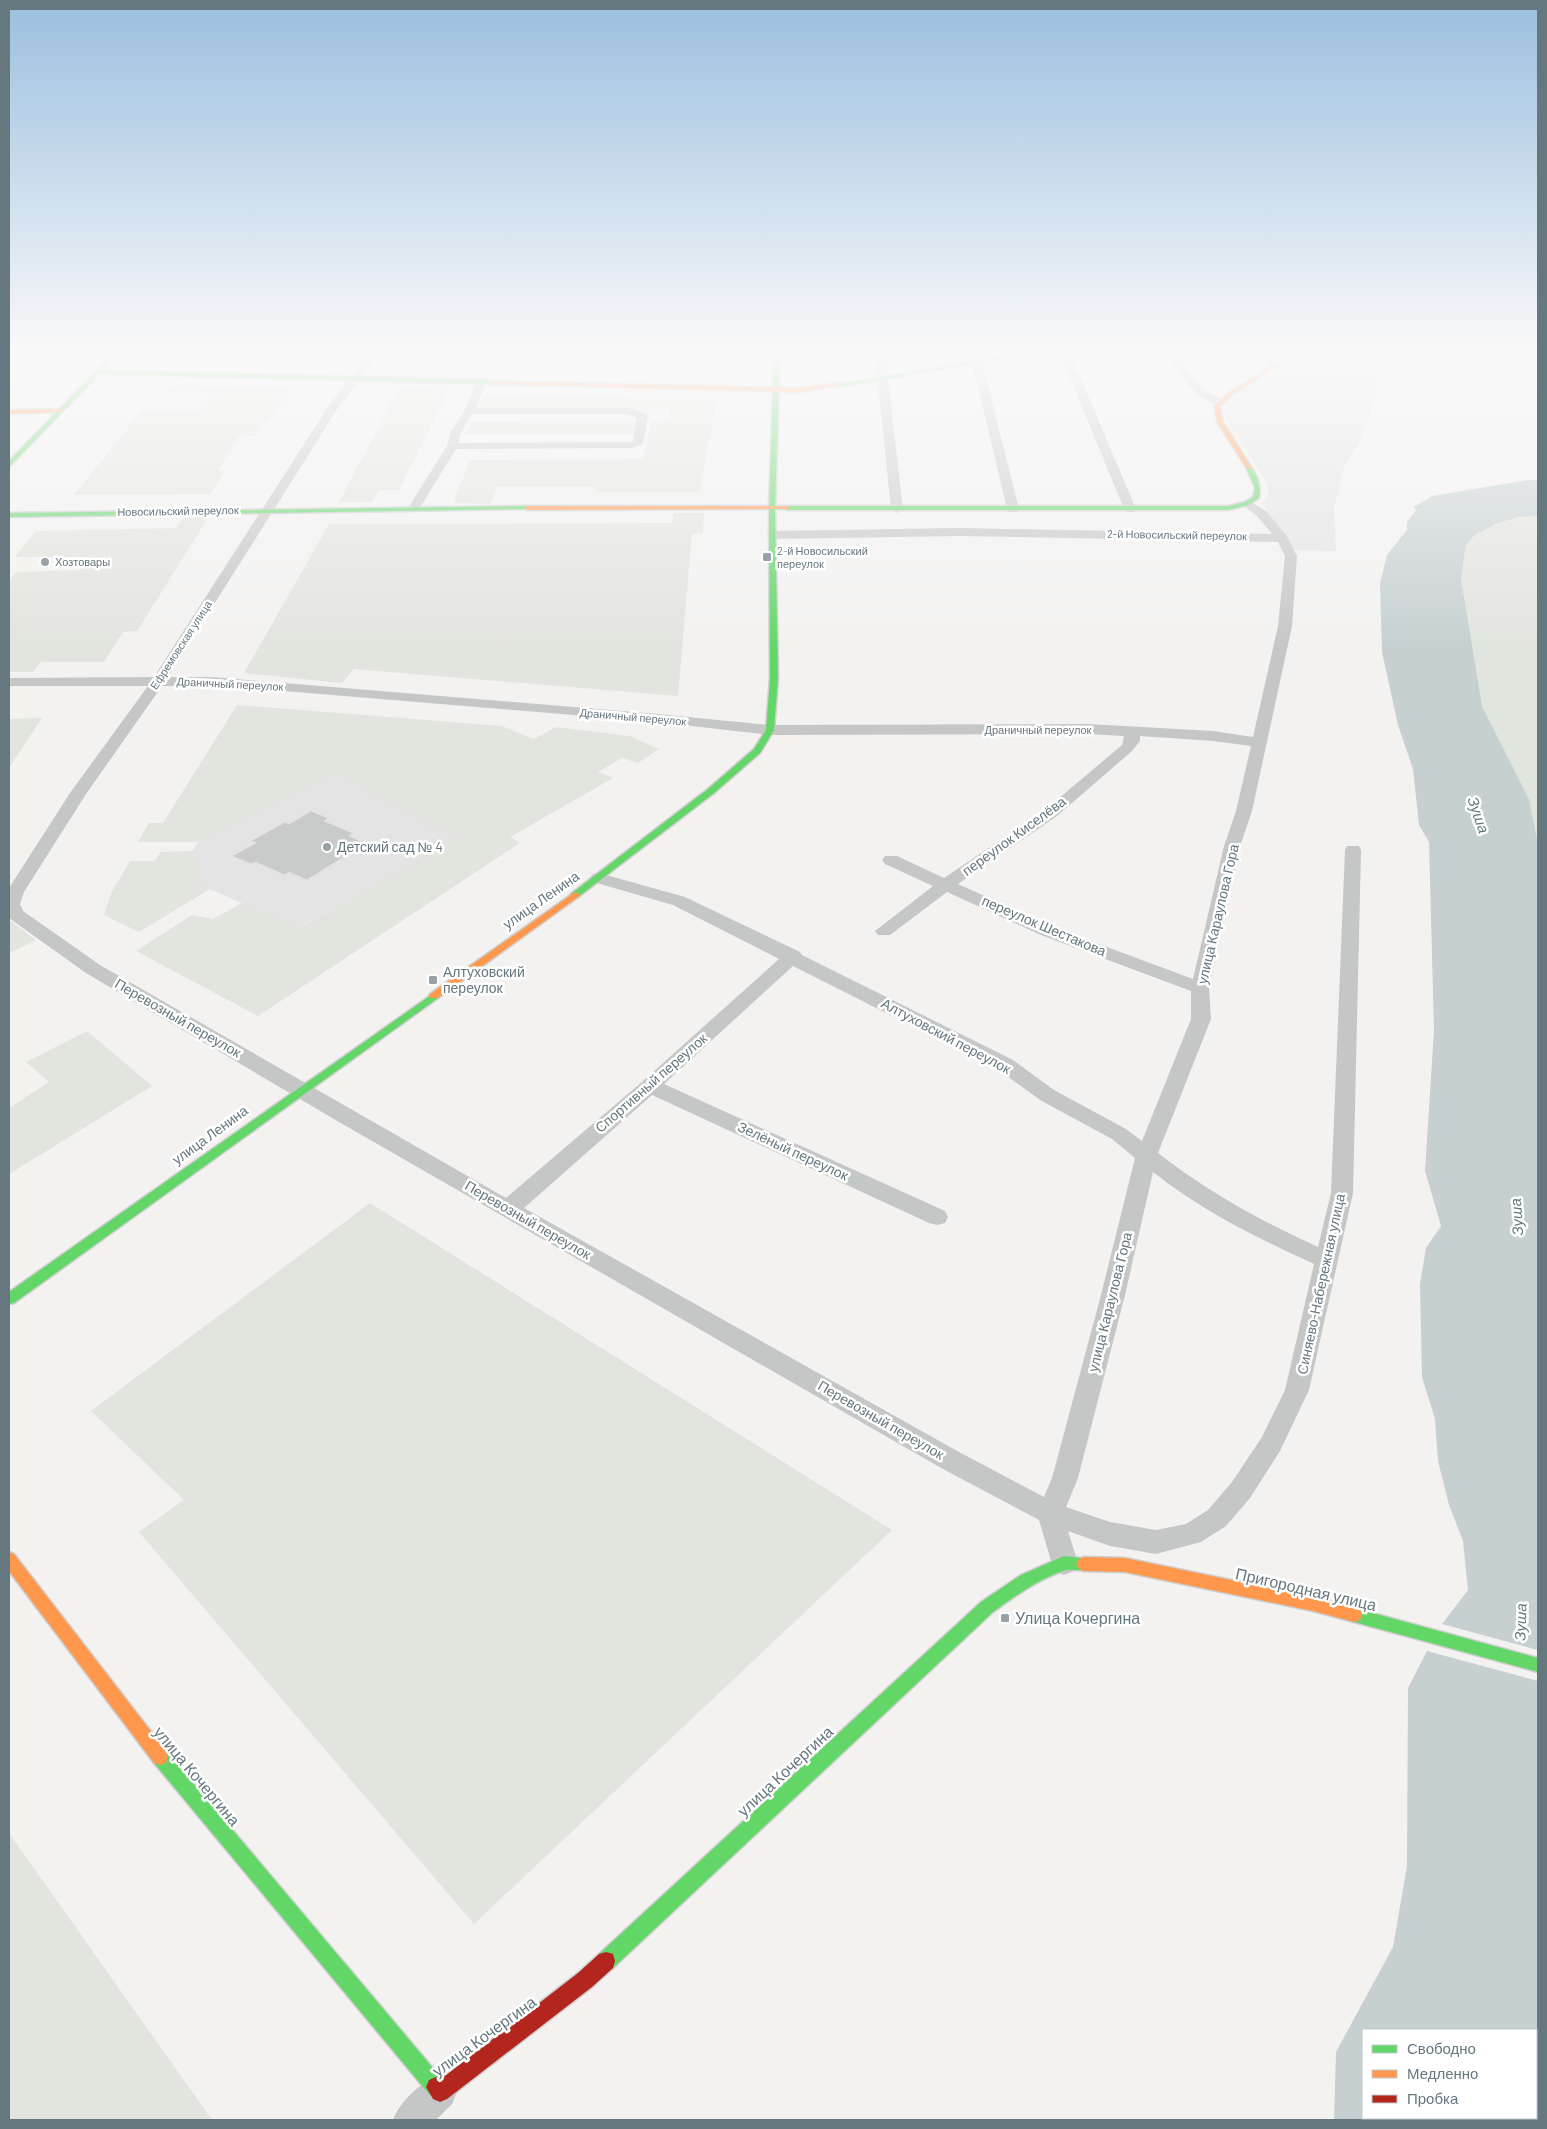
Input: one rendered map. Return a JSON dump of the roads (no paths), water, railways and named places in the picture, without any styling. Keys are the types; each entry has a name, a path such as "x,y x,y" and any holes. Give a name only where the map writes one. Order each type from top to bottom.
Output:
{"main road":[{"path":"9,464 20,452"},
{"name":"улица Ленина","path":"9,1299 300,1089 598,878 757,751 770,730 774,678 772,535 773,452"},
{"path":"1239,452 1260,490 1258,495 1248,504"},
{"name":"Новосильский переулок","path":"9,515 268,509 414,508 1130,509 1228,508 1248,504"},
{"name":"улица Кочергина","path":"9,1559 136,1728 440,2092 585,1980 986,1607 1026,1580 1064,1563"},
{"name":"Пригородная улица","path":"1064,1563 1125,1566 1313,1604 1538,1666"}],"street":[{"name":"Ефремовская улица","path":"15,914 11,904 15,892 78,792 159,680 304,452"},
{"path":"414,508 448,452"},
{"path":"890,452 897,509"},
{"path":"999,452 1013,509"},
{"path":"1106,452 1130,509"},
{"name":"улица Караулова Гора","path":"1050,1513 1068,1469 1113,1295 1146,1156 1201,1019 1200,988 1232,846 1244,810 1285,626 1290,556 1282,538 1262,514 1248,504"},
{"name":"2-й Новосильский переулок","path":"772,535 958,532 1282,538"},
{"name":"Драничный переулок","path":"9,682 159,680 264,685 657,718 770,730 1032,729 1213,736 1258,742"},
{"name":"переулок Киселёва","path":"884,931 947,884 1051,813 1127,748 1132,741 1132,732"},
{"name":"Синяево-Набережная улица","path":"1050,1513 1110,1534 1156,1542 1192,1534 1217,1518 1241,1490 1271,1444 1297,1390 1342,1192 1353,850"},
{"name":"переулок Шестакова","path":"890,860 947,884 1047,931 1200,988"},
{"name":"Алтуховский переулок","path":"598,878 680,901 793,956 1006,1065 1047,1096 1119,1134 1185,1186 1257,1229 1326,1260"},
{"name":"Перевозный переулок","path":"15,914 93,969 300,1089 950,1460 1050,1513"},
{"name":"Спортивный переулок","path":"508,1209 650,1086 793,956"},
{"name":"Зелёный переулок","path":"650,1086 937,1217"},
{"path":"1050,1513 1064,1563"},
{"path":"411,2120 440,2092"}],"water":[{"name":"Зуша","path":"1538,480 1538,516 1519,517 1498,523 1475,535 1466,545 1461,578 1482,706 1529,799 1538,844 1538,1650 1442,1624 1468,1590 1463,1541 1449,1505 1438,1461 1435,1419 1422,1377 1420,1284 1426,1248 1441,1226 1425,1171 1434,1030 1429,842 1419,825 1413,769 1398,725 1382,652 1380,583 1387,555 1407,530 1407,522 1416,510 1414,507 1432,496"},
{"path":"1427,1651 1538,1681 1538,2120 1334,2120 1336,2052 1393,1947 1407,1866 1408,1688"}],"place":[{"name":"2-й Новосильский переулок","path":"767,557"},
{"name":"Хозтовары","path":"45,562"},
{"name":"Детский сад № 4","path":"327,847"},
{"name":"Алтуховский переулок","path":"433,980"},
{"name":"Улица Кочергина","path":"1005,1618"}]}
